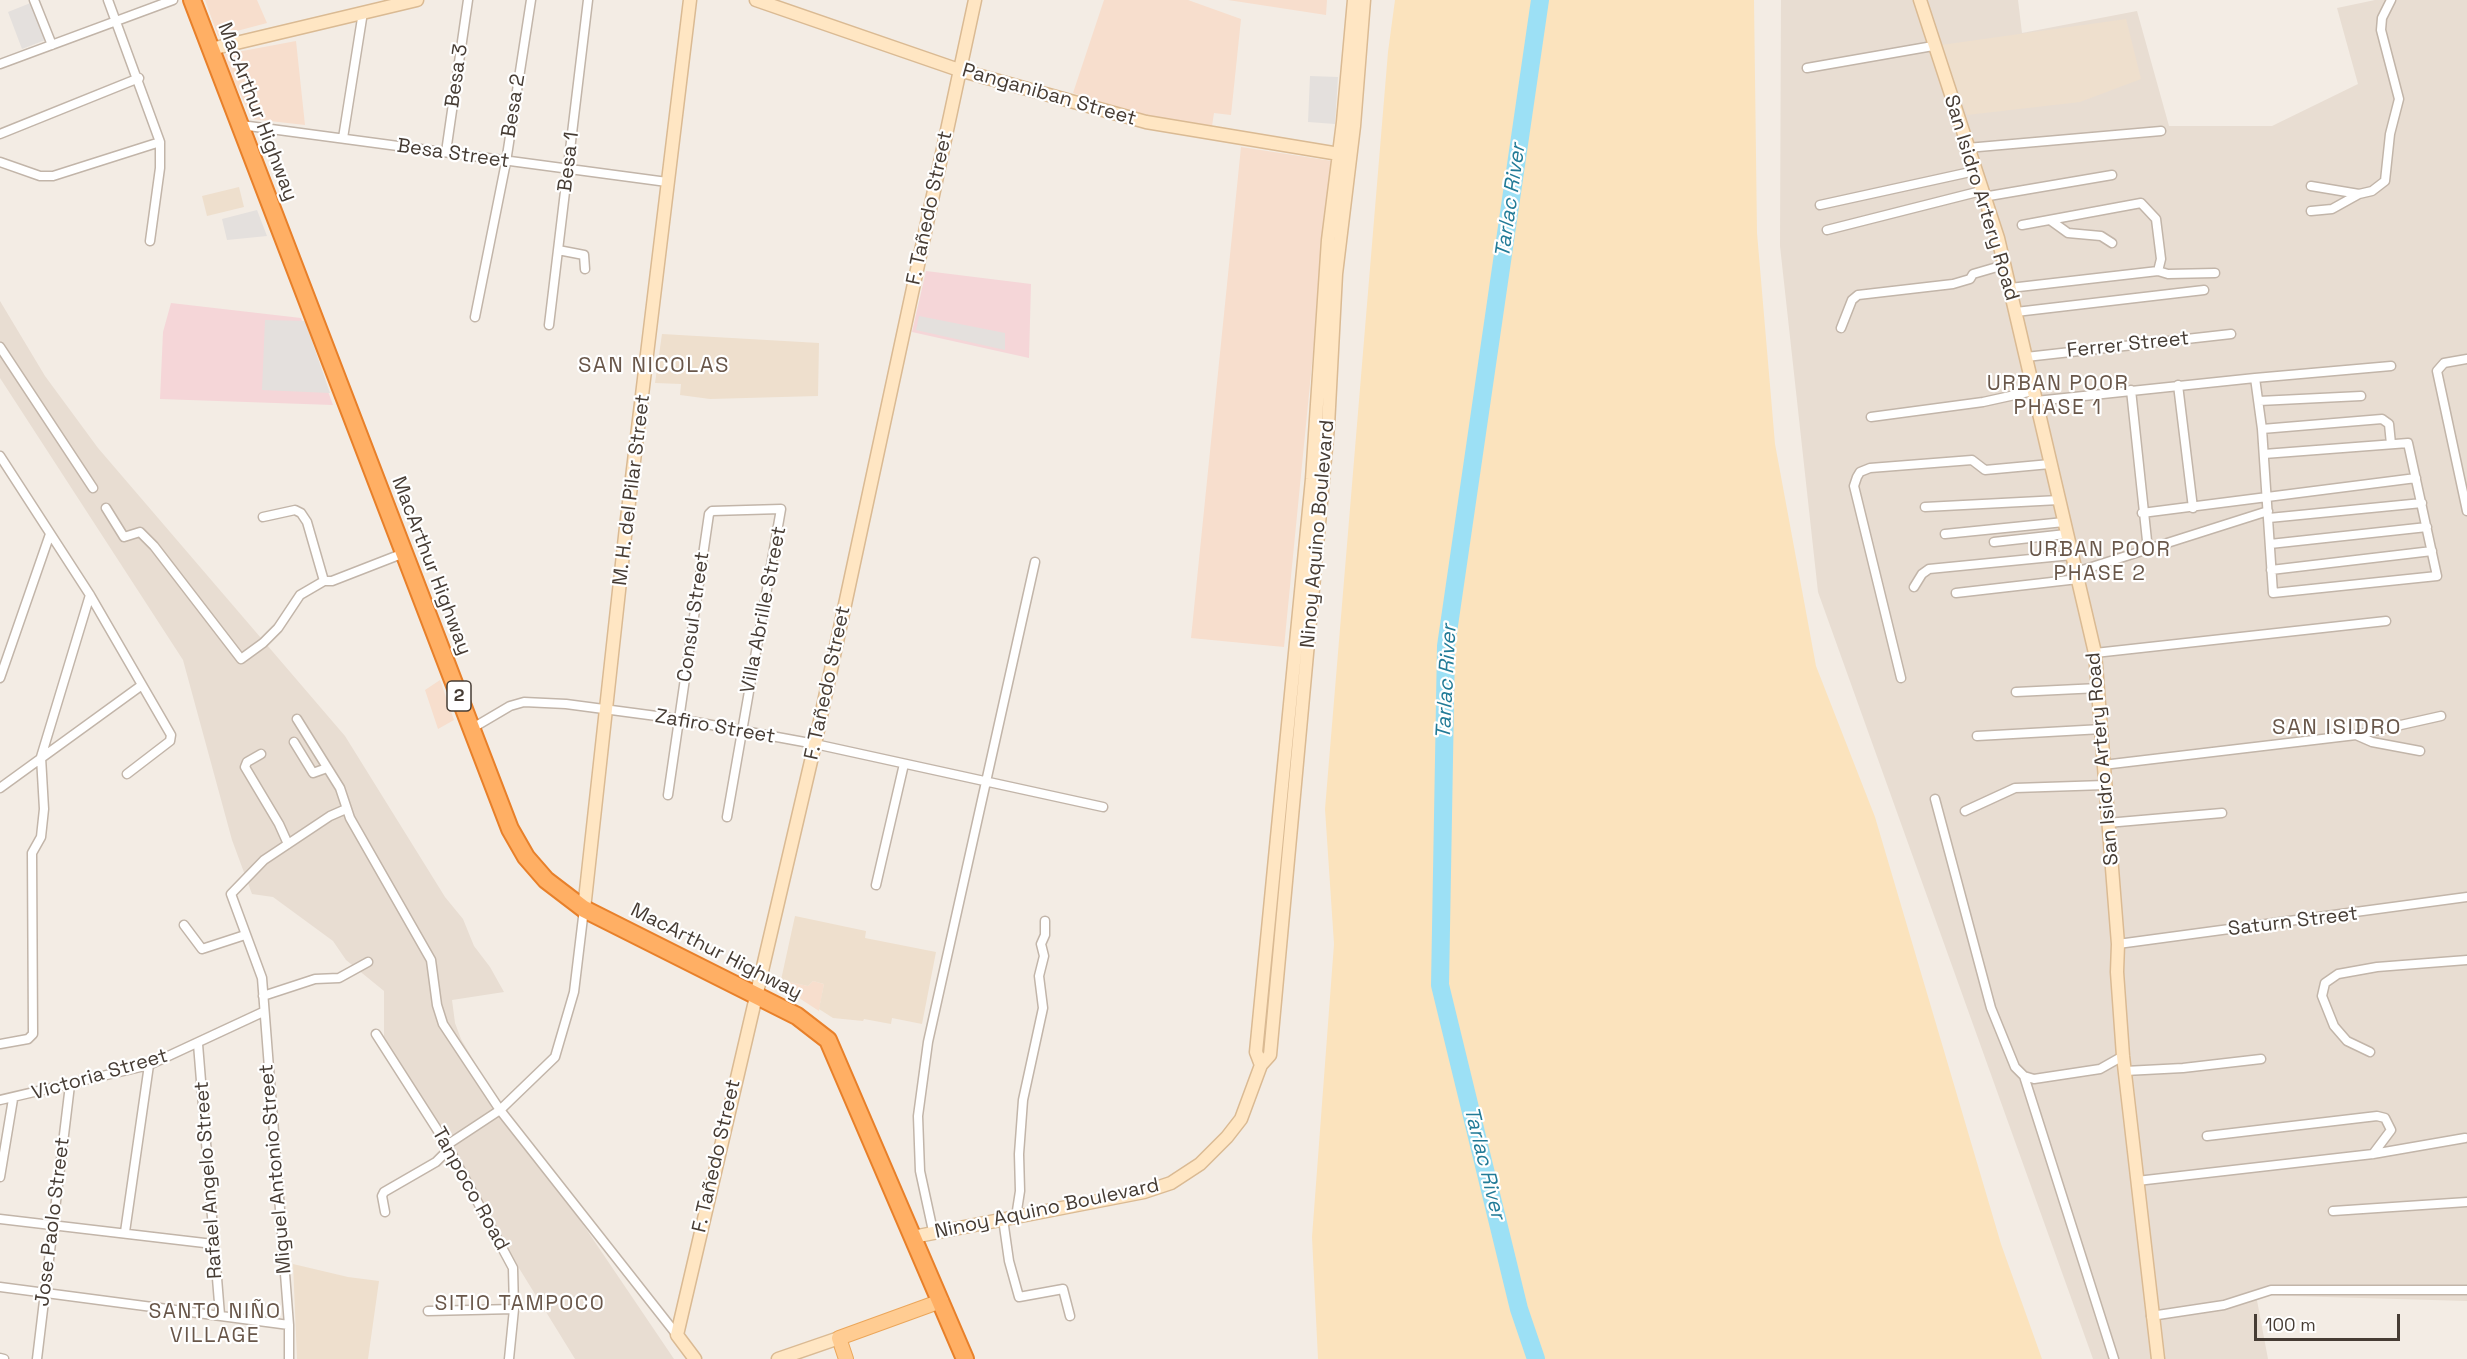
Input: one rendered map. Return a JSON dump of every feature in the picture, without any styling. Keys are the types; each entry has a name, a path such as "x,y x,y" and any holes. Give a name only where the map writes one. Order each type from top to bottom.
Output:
{"highway":[{"name":"MacArthur Highway","path":"192,0 510,829 526,857 546,880 584,909 797,1016 818,1029 831,1044 965,1359"}],"main road":[{"path":"846,1359 838,1338 941,1301"}],"street":[{"path":"34,0 52,45"},
{"path":"108,0 160,142 160,168 150,241"},
{"path":"0,64 172,0"},
{"path":"211,50 417,0"},
{"name":"Besa 3","path":"446,152 468,0"},
{"name":"Besa 2","path":"475,317 506,162 531,0"},
{"name":"Besa 1","path":"549,325 588,0"},
{"name":"M. H. del Pilar Street","path":"584,909 690,0"},
{"name":"Panganiban Street","path":"756,0 772,3 958,70 1146,122 1345,155"},
{"name":"F. Tañedo Street","path":"677,1335 754,995 815,744 958,70 975,0"},
{"name":"Ninoy Aquino Boulevard","path":"913,1237 933,1231 1144,1192 1171,1183 1200,1164 1241,1119 1261,1065 1270,1055 1328,426 1354,0"},
{"name":"Ninoy Aquino Boulevard","path":"1345,155 1364,0"},
{"name":"San Isidro Artery Road","path":"1920,0 1933,46 1998,238 2095,653 2118,944 2117,972 2123,1056 2157,1359"},
{"path":"2311,211 2332,209 2359,194 2372,191 2385,181 2387,176 2390,134 2398,99 2381,30 2382,18 2391,0"},
{"path":"344,138 363,12"},
{"path":"1807,68 1933,46"},
{"path":"0,134 138,78"},
{"name":"Besa Street","path":"240,125 667,182"},
{"path":"1967,148 2161,131"},
{"path":"0,162 40,176 53,176 160,142"},
{"path":"1820,205 1975,171"},
{"path":"1827,230 1982,194 2112,175"},
{"path":"2311,186 2359,194"},
{"path":"2022,225 2141,203 2148,207 2158,226 2161,253 2158,271"},
{"path":"2050,220 2068,233 2101,236 2112,243"},
{"path":"558,250 584,255 585,269"},
{"path":"1842,328 1852,300 1858,295 1953,284 1970,279 1973,274 2004,265"},
{"path":"2010,288 2158,271 2168,274 2215,273"},
{"path":"2016,312 2204,290"},
{"name":"Ferrer Street","path":"2025,357 2231,334"},
{"path":"0,346 93,488"},
{"path":"2467,359 2444,363 2437,371 2467,511"},
{"path":"1871,417 2035,396 2131,390 2391,366"},
{"path":"2255,378 2264,454 2271,591 2275,593 2433,578 2438,573 2408,443 2264,454"},
{"path":"2178,385 2193,508"},
{"path":"2131,390 2142,513 2148,550"},
{"path":"2259,401 2361,396"},
{"path":"2262,429 2382,420 2389,424 2391,444"},
{"path":"0,456 90,595 171,739 127,774"},
{"path":"1901,678 1854,486 1860,472 1870,468 1972,460 1985,470 2050,464"},
{"path":"2142,513 2415,478"},
{"path":"1925,507 2059,500"},
{"path":"1956,593 2077,576 2148,550 2268,515 2422,503"},
{"path":"106,508 124,537 140,532 154,546 241,659 278,628 300,596 324,581 332,581 404,553"},
{"name":"Consul Street","path":"668,795 709,514 712,511 782,509"},
{"name":"Villa Abrille Street","path":"727,817 782,509"},
{"path":"263,517 295,510 301,513 307,522 324,581"},
{"path":"1945,534 2065,528"},
{"path":"1994,543 2065,528"},
{"path":"2270,544 2427,528"},
{"path":"0,678 50,534"},
{"path":"2271,570 2432,551"},
{"path":"1914,587 1922,574 1929,569 2072,555"},
{"path":"933,1231 920,1171 918,1116 928,1042 984,782 1035,562"},
{"path":"0,1044 28,1039 33,1034 32,853 41,837 44,809 41,757 90,595"},
{"path":"2095,653 2386,621"},
{"path":"0,788 142,686"},
{"path":"2016,692 2099,688"},
{"name":"Zafiro Street","path":"471,729 510,706 524,702 679,719 815,744 1103,807"},
{"path":"2103,765 2355,735 2441,716"},
{"path":"297,719 340,788 346,809 431,960 440,1018 500,1110 695,1359"},
{"path":"1977,736 2102,729"},
{"path":"2355,735 2372,742 2420,751"},
{"path":"294,742 314,773 327,768"},
{"path":"261,754 246,762 245,767 279,824 288,844 346,809"},
{"path":"876,885 904,764"},
{"path":"1965,811 2015,788 2105,785"},
{"path":"1935,799 1991,1008 2010,1058 2024,1076 2114,1359"},
{"path":"2107,823 2222,813"},
{"name":"Miguel Antonio Street","path":"288,844 264,860 231,894 262,978 290,1359"},
{"name":"Saturn Street","path":"2118,944 2467,897"},
{"path":"385,1212 382,1196 384,1192 436,1162 448,1147 500,1110 544,1070 558,1050 574,992 584,909"},
{"path":"1045,921 1045,935 1041,944 1044,956 1039,976 1043,1008 1023,1100 1019,1154 1020,1191 1010,1218 1009,1261 1018,1297 1064,1289 1071,1316"},
{"path":"184,925 202,949 245,935"},
{"path":"2370,1052 2347,1041 2334,1026 2322,996 2325,983 2338,974 2377,967 2467,960"},
{"path":"263,996 315,979 339,978 368,962"},
{"name":"Victoria Street","path":"0,1100 13,1099 149,1065 263,1012"},
{"name":"Tanpoco Road","path":"376,1034 448,1147 513,1268 514,1310 509,1359"},
{"name":"Rafael Angelo Street","path":"198,1044 220,1315"},
{"path":"2024,1076 2034,1079 2100,1070 2123,1056"},
{"path":"2125,1071 2183,1068 2261,1059"},
{"path":"124,1232 149,1065"},
{"name":"Jose Paolo Street","path":"37,1359 55,1225 70,1085"},
{"path":"0,1177 13,1099"},
{"path":"2207,1136 2377,1116 2385,1118 2391,1130 2373,1154"},
{"path":"2137,1181 2373,1154 2465,1138"},
{"path":"2333,1211 2467,1202"},
{"path":"0,1219 213,1244"},
{"path":"0,1287 289,1325"},
{"path":"2151,1316 2224,1305 2271,1290 2467,1290"},
{"path":"428,1311 514,1310"},
{"path":"778,1359 838,1338"}],"shaded area":[{"path":"205,0 257,0 267,23 218,36"},
{"path":"1104,0 1188,0 1241,19 1231,115 1214,113 1212,126 1131,113 1073,93"},
{"path":"1228,0 1327,0 1326,15"},
{"path":"1781,0 2018,0 2022,33 2137,11 2169,126 2272,126 2358,84 2337,8 2375,0 2467,0 2467,1301 2256,1295 2268,1359 2093,1359 1818,592 1780,246"},
{"path":"33,2 48,39 22,49 8,12"},
{"path":"2126,19 2141,79 2080,102 1967,115 1941,45"},
{"path":"296,41 305,125 252,119 221,55"},
{"path":"1310,76 1338,77 1335,124 1308,122"},
{"path":"1241,147 1332,161 1284,647 1191,638"},
{"path":"239,187 244,207 207,216 202,196"},
{"path":"257,210 267,236 227,240 222,219"},
{"path":"926,271 1031,284 1029,358 912,332"},
{"path":"0,301 45,376 98,448 345,736 445,897 463,919 474,946 490,967 504,992 452,1000 455,1023 461,1039 484,1078 674,1359 575,1359 384,1049 384,991 346,960 333,941 273,897 252,894 232,840 183,660 0,378"},
{"path":"171,303 301,318 333,405 160,399 163,332"},
{"path":"919,316 1005,333 1005,350 916,330"},
{"path":"265,320 305,321 330,393 262,390"},
{"path":"662,334 819,343 818,396 710,399 680,395 681,384 655,383"},
{"path":"440,680 454,720 438,729 425,690"},
{"path":"795,916 866,931 865,938 936,952 922,1024 892,1018 891,1024 864,1019 863,1021 833,1018 819,1009 824,984 813,981 808,986 781,980"},
{"path":"781,980 808,986 813,981 824,984 819,1011 779,985"},
{"path":"293,1264 348,1277 379,1281 368,1359 297,1359"}],"sand":[{"path":"1395,0 1754,0 1757,233 1775,444 1816,666 1875,817 2001,1244 2042,1359 1318,1359 1312,1237 1334,944 1325,809 1388,52"}],"waterway":[{"name":"Tarlac River","path":"1536,1359 1519,1309 1440,985 1446,646 1540,0"}],"district":[{"name":"SAN NICOLAS","path":"654,366"},
{"name":"URBAN POOR PHASE 1","path":"2058,396"},
{"name":"URBAN POOR PHASE 2","path":"2100,562"},
{"name":"SAN ISIDRO","path":"2337,728"},
{"name":"SITIO TAMPOCO","path":"520,1304"},
{"name":"SANTO NIÑO VILLAGE","path":"215,1324"}]}
